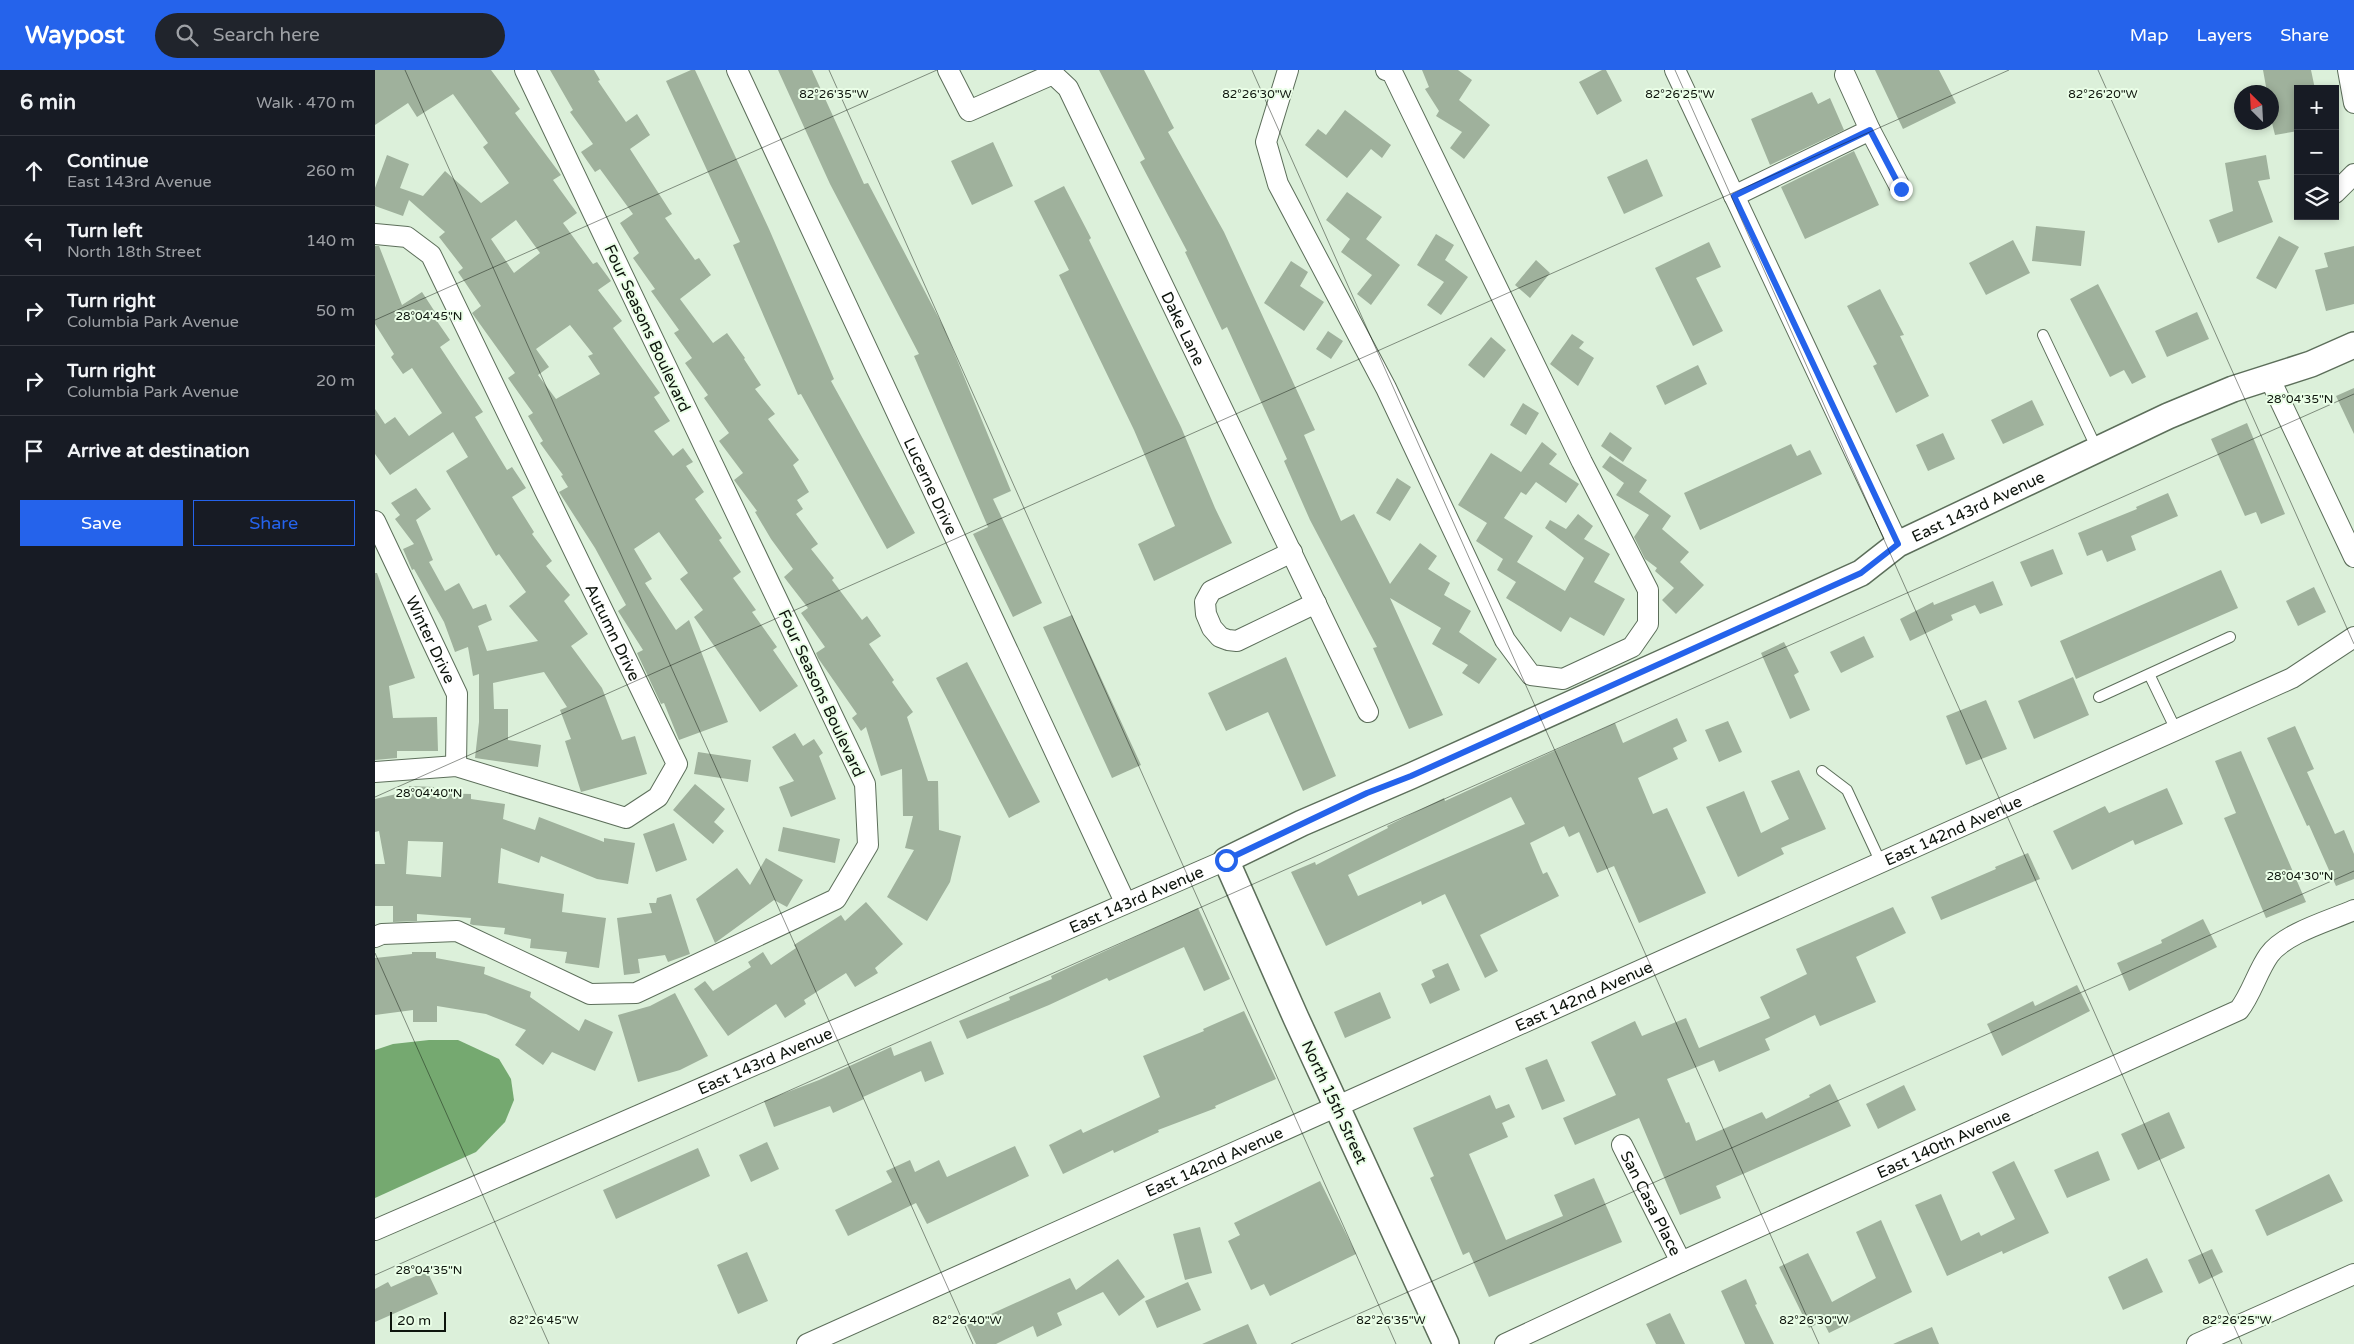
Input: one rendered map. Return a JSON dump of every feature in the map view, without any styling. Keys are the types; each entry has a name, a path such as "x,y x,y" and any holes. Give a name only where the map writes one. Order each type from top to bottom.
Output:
{"street":[{"name":"Four Seasons Boulevard","path":"375,936 382,934 457,931 590,994 636,993 835,898 868,845 865,784 525,70"},
{"name":"Lucerne Drive","path":"737,70 1125,902"},
{"name":"Dake Lane","path":"948,70 969,111 1053,74 1068,88 1368,712"},
{"path":"1289,70 1267,142 1278,184 1386,388 1505,640 1531,675 1563,679 1632,647 1649,624 1648,590 1581,462 1424,134 1392,72 1385,70"},
{"path":"1675,70 1898,544"},
{"path":"2349,70 2354,103"},
{"path":"1845,75 1870,130 1901,189"},
{"path":"1734,196 1870,130"},
{"path":"2339,189 2354,174"},
{"name":"Autumn Drive","path":"375,234 407,237 431,254 677,764 658,797 626,818 455,766 375,772"},
{"name":"East 143rd Avenue","path":"375,1230 1125,902 1226,860 1335,808 1411,776 1861,573 1898,544 2196,405 2269,377 2311,364 2354,345"},
{"path":"2269,377 2354,557"},
{"name":"Winter Drive","path":"375,521 457,694 455,766"},
{"path":"1291,552 1211,591 1205,602 1206,614 1212,628 1220,637 1237,641 1316,604"},
{"name":"East 142nd Avenue","path":"807,1344 2292,678 2354,638"},
{"name":"North 15th Street","path":"1226,860 1446,1344"},
{"name":"East 140th Avenue","path":"1505,1344 1681,1262 2239,1010 2269,955 2279,946 2302,932 2354,910"},
{"name":"San Casa Place","path":"1622,1144 1681,1262"},
{"path":"2197,1344 2354,1274"}],"lane":[{"path":"2043,335 2098,450"},
{"path":"2099,697 2230,637"},
{"path":"2149,674 2176,730"},
{"path":"1822,771 1847,790 1881,863"}],"shaded area":[{"path":"429,1040 458,1040 499,1059 511,1079 514,1100 505,1122 476,1152 375,1198 375,1050 393,1044"}],"building":[{"path":"375,70 491,70 520,109 515,113 561,175 553,180 577,213 563,223 593,264 597,262 611,281 598,290 622,321 613,328 660,393 654,397 670,421 654,431 673,456 683,448 693,462 686,466 704,492 695,499 722,538 719,540 741,572 733,578 756,610 752,612 777,647 773,650 798,686 760,712 694,617 703,610 680,579 688,573 659,532 634,549 652,579 645,583 676,630 689,620 728,722 679,740 664,703 661,704 637,653 643,650 618,611 626,605 595,548 559,492 568,487 561,476 563,475 540,443 543,441 528,416 533,413 508,378 515,373 472,313 481,306 458,272 463,268 439,237 445,232 409,200 403,216 375,206 375,188 387,155 409,164 400,188 423,196 445,171 481,203 509,183 483,147 488,143 453,94 417,117 408,103 375,125","holes":["516,220 540,253 514,273 491,239","570,325 593,354 588,356 600,374 556,399 538,375 549,367 536,349"]},
{"path":"550,70 594,70 600,80 598,81 626,122 637,114 650,135 630,149 672,214 665,218 695,260 699,258 711,275 680,299 713,343 727,333 745,358 761,385 755,389 775,414 768,419 799,460 793,465 809,492 797,500 803,509 796,514 818,544 811,549 834,578 832,580 862,620 867,616 881,636 869,644 913,712 907,717 928,781 938,781 939,830 961,836 950,882 927,921 887,897 914,850 905,848 913,816 903,816 902,769 881,776 866,727 861,731 852,718 857,714 818,658 816,653 825,647 801,613 808,608 784,577 793,569 771,539 755,512 757,511 734,480 743,473 719,441 729,433 704,398 708,395 685,363 692,358 674,333 679,330 651,291 655,289 633,258 639,253 620,223 633,214 600,169 595,172 581,152 593,144 570,112 573,110"},
{"path":"695,70 769,229 834,379 831,381 915,533 887,549 801,394 798,395 733,245 740,242 666,81"},
{"path":"778,70 812,70 864,184 868,183 944,328 1011,491 993,499 1042,603 1013,617 973,534 988,527 914,356 919,354 830,184"},
{"path":"1099,70 1144,70 1174,128 1168,132 1224,232 1315,430 1304,435 1341,521 1354,514 1390,584 1420,543 1437,556 1428,569 1450,583 1444,595 1471,611 1459,632 1497,659 1479,684 1462,673 1468,665 1432,644 1441,628 1390,598 1443,715 1409,729 1373,648 1377,647 1310,520 1284,461 1287,459 1227,327 1222,330 1185,252 1187,251 1140,162 1145,159"},
{"path":"1422,70 1458,70 1472,80 1459,100 1490,125 1464,159 1450,148 1462,132 1436,116 1439,111 1425,89 1429,87"},
{"path":"1602,70 1606,70 1622,101 1597,115 1579,82"},
{"path":"1875,70 1939,70 1956,103 1903,129"},
{"path":"2263,70 2311,70 2314,85 2294,85 2294,132 2275,135 2274,130 2279,130 2279,85 2266,85"},
{"path":"1812,92 1818,104 1830,98 1844,130 1770,165 1751,119"},
{"path":"1345,110 1391,145 1382,158 1371,149 1347,178 1305,145 1318,129 1326,135"},
{"path":"993,142 1013,186 972,205 951,161"},
{"path":"1854,151 1879,205 1805,239 1781,187"},
{"path":"2266,155 2270,179 2258,181 2273,222 2218,243 2209,220 2233,211 2225,163"},
{"path":"1647,159 1663,196 1624,214 1607,177"},
{"path":"1064,186 1091,238 1089,240 1181,427 1232,543 1154,581 1138,544 1175,526 1134,430 1059,275 1069,270 1034,201"},
{"path":"1347,192 1382,217 1366,239 1400,265 1371,305 1357,294 1372,275 1341,252 1350,239 1326,220"},
{"path":"2036,226 2085,231 2081,266 2032,261"},
{"path":"1436,234 1454,245 1445,260 1468,277 1441,315 1427,305 1444,282 1417,265"},
{"path":"2279,236 2299,247 2276,289 2256,278"},
{"path":"2013,240 2030,273 1986,295 1969,263"},
{"path":"1709,242 1721,267 1696,278 1723,331 1693,346 1655,268"},
{"path":"375,246 379,246 402,305 422,292 435,312 432,314 450,340 440,347 483,412 475,417 507,470 512,467 526,488 512,497 534,532 532,534 552,561 546,566 570,595 564,601 588,634 571,646 602,688 622,740 635,736 647,774 581,792 565,741 571,739 560,710 567,707 544,672 493,683 494,709 508,709 508,740 541,745 538,767 475,758 479,722 479,674 473,676 468,647 455,652 444,622 414,569 412,570 403,549 414,544 395,519 400,515 391,503 416,488 431,509 416,520 433,560 429,562 445,591 459,583 473,609 486,604 492,620 478,626 487,651 538,641 509,606 526,592 499,554 496,556 446,471 468,457 453,432 390,475 375,454 375,409 385,424 395,417 409,436 442,413 412,368 403,374 391,357 394,354 375,324"},
{"path":"2354,246 2354,304 2326,311 2315,270 2328,267 2324,253"},
{"path":"1536,260 1550,273 1530,298 1515,285"},
{"path":"1291,261 1308,272 1300,286 1324,302 1304,331 1264,303"},
{"path":"2098,284 2146,377 2132,384 2124,370 2110,377 2070,299"},
{"path":"1880,289 1904,335 1900,336 1929,396 1896,413 1873,366 1877,364 1847,306"},
{"path":"2197,312 2209,339 2167,357 2155,331"},
{"path":"1328,331 1343,341 1331,359 1316,349"},
{"path":"1572,334 1584,342 1579,348 1594,358 1578,386 1550,364"},
{"path":"1491,337 1506,350 1484,378 1468,365"},
{"path":"1698,365 1707,384 1665,405 1656,386"},
{"path":"2354,388 2354,434 2336,396"},
{"path":"2032,400 2044,425 2003,444 1991,420"},
{"path":"1523,403 1539,413 1526,435 1510,425"},
{"path":"2247,423 2285,514 2261,524 2256,512 2245,516 2211,439"},
{"path":"1610,432 1632,448 1623,462 1601,446"},
{"path":"1943,433 1955,459 1928,471 1916,445"},
{"path":"1542,442 1557,454 1549,464 1579,484 1566,503 1536,482 1526,495 1521,492 1504,518 1533,536 1517,562 1565,591 1584,558 1545,528 1550,520 1566,529 1578,514 1593,526 1584,539 1610,554 1594,582 1625,599 1604,636 1570,617 1561,632 1506,598 1516,582 1497,570 1503,559 1476,541 1487,523 1458,505 1491,453 1521,472"},
{"path":"1791,444 1797,456 1810,450 1822,474 1700,530 1684,493"},
{"path":"1610,456 1647,480 1639,492 1671,516 1662,529 1689,552 1680,562 1704,585 1676,614 1662,600 1674,588 1655,571 1657,568 1645,559 1634,537 1649,515 1616,495 1624,483 1602,467"},
{"path":"1397,478 1411,487 1390,521 1376,513"},
{"path":"2168,493 2178,516 2131,536 2136,550 2107,562 2102,550 2087,556 2078,533 2137,509 2136,507"},
{"path":"2053,549 2063,574 2031,587 2020,562"},
{"path":"2221,570 2238,608 2076,679 2060,641"},
{"path":"375,573 377,573 415,678 389,686 393,718 437,717 438,751 397,751 397,758 375,760"},
{"path":"1993,581 2003,605 1980,614 1975,605 1951,615 1953,620 1910,641 1900,619 1933,602 1934,605"},
{"path":"2314,587 2326,612 2298,626 2286,601"},
{"path":"1072,615 1141,765 1112,778 1043,627"},
{"path":"1864,636 1874,657 1841,673 1830,652"},
{"path":"1784,642 1799,672 1794,675 1810,710 1790,719 1761,653"},
{"path":"1286,657 1336,776 1303,791 1268,712 1226,731 1208,693"},
{"path":"967,662 1040,802 1009,818 936,678"},
{"path":"2073,677 2089,715 2034,739 2018,701"},
{"path":"1986,700 2007,749 1966,765 1946,716"},
{"path":"1677,718 1687,741 1673,748 1678,759 1638,778 1653,814 1667,808 1706,893 1639,923 1614,866 1597,873 1579,832 1569,837 1564,826 1530,843 1543,874 1547,872 1559,896 1480,935 1498,971 1485,978 1445,894 1422,905 1421,901 1326,946 1291,872 1315,862 1316,865 1388,828 1387,826 1444,798 1445,801 1615,723 1623,743","holes":["1511,797 1525,824 1358,896 1348,875"]},
{"path":"1728,721 1742,752 1719,762 1705,730"},
{"path":"2295,726 2314,769 2307,772 2335,834 2344,830 2354,854 2354,879 2336,886 2267,738"},
{"path":"795,733 803,746 814,739 823,753 819,756 836,799 791,817 779,787 794,781 772,747"},
{"path":"2241,751 2306,902 2266,918 2224,818 2236,813 2215,761"},
{"path":"698,752 751,760 748,782 694,774"},
{"path":"1799,770 1826,829 1781,848 1784,854 1738,877 1706,807 1744,791 1761,833 1789,819 1771,781"},
{"path":"695,784 725,809 714,822 724,831 713,844 673,810"},
{"path":"409,786 434,787 433,793 471,794 471,799 505,804 503,819 535,830 539,817 604,842 604,838 635,843 628,884 597,879 541,856 539,863 501,848 498,883 564,894 562,912 606,918 599,968 565,963 567,952 530,948 531,939 504,934 505,928 470,924 471,918 417,914 417,921 393,922 393,906 375,906 375,864 385,864 379,831 375,832 375,799 409,791","holes":["408,841 443,842 441,877 406,874"]},
{"path":"2167,788 2183,824 2135,845 2133,840 2072,870 2053,831 2105,806 2109,813"},
{"path":"674,823 687,860 656,872 643,834"},
{"path":"783,827 840,839 835,863 778,851"},
{"path":"2028,853 2040,879 1941,920 1931,897"},
{"path":"766,858 803,880 787,907 774,900 715,943 696,899 737,868 750,885"},
{"path":"671,894 690,954 668,962 665,955 638,959 640,973 624,975 617,918 652,913 649,903 656,903 657,898"},
{"path":"866,902 903,944 875,968 878,973 855,987 846,973 804,1000 806,1004 785,1018 776,1004 728,1036 694,989 705,981 713,991 751,967 748,962 763,952 771,965 796,948 794,945 841,915 845,921"},
{"path":"1893,907 1906,933 1856,957 1876,1002 1820,1026 1815,1015 1765,1039 1770,1050 1719,1072 1714,1060 1667,1079 1686,1123 1689,1122 1696,1141 1762,1112 1766,1119 1810,1097 1809,1095 1830,1084 1851,1126 1716,1186 1721,1198 1680,1215 1639,1118 1575,1145 1563,1118 1616,1095 1591,1042 1635,1021 1642,1036 1686,1018 1699,1048 1770,1018 1760,997 1807,974 1796,949"},
{"path":"1198,908 1230,979 1204,991 1184,947 1109,981 1107,978 1049,1005 967,1039 959,1021 1010,1000 1009,997 1052,979 1051,976"},
{"path":"2203,919 2217,947 2129,991 2117,963 2162,943 2161,940"},
{"path":"412,952 436,952 436,958 485,967 484,974 531,992 530,997 579,1031 585,1019 613,1032 595,1071 552,1052 543,1065 515,1045 526,1030 486,1014 437,1006 437,1022 413,1022 413,1010 375,1015 375,958 412,954"},
{"path":"1448,963 1460,990 1430,1004 1421,984 1435,977 1432,970"},
{"path":"2077,985 2090,1011 2002,1056 1987,1024 2033,1001 2035,1006"},
{"path":"1380,992 1391,1018 1345,1038 1334,1012"},
{"path":"675,993 708,1056 680,1070 638,1082 618,1015 650,1006"},
{"path":"1244,1011 1276,1079 1215,1106 1216,1108 1158,1130 1159,1132 1114,1153 1113,1150 1063,1174 1049,1145 1081,1129 1083,1133 1160,1097 1143,1056 1204,1031 1203,1029"},
{"path":"931,1041 944,1074 925,1082 921,1071 863,1097 864,1099 833,1113 830,1106 774,1127 764,1101 819,1080 891,1047 894,1056"},
{"path":"1547,1059 1565,1101 1542,1110 1525,1068"},
{"path":"1904,1085 1916,1110 1878,1129 1866,1104"},
{"path":"1490,1095 1496,1109 1509,1104 1515,1117 1502,1123 1508,1137 1469,1154 1506,1240 1563,1216 1554,1195 1594,1178 1622,1242 1489,1297 1469,1252 1463,1255 1430,1178 1434,1176 1413,1128"},
{"path":"2169,1112 2185,1148 2138,1170 2121,1134"},
{"path":"767,1142 779,1169 751,1182 739,1155"},
{"path":"1015,1146 1029,1176 927,1224 916,1203 848,1236 835,1210 892,1182 886,1171 910,1160 915,1172 939,1160 947,1177"},
{"path":"698,1148 710,1176 616,1219 603,1190"},
{"path":"2098,1151 2110,1180 2067,1198 2054,1170"},
{"path":"2014,1161 2049,1233 2003,1254 2002,1251 1947,1276 1915,1205 1941,1194 1961,1241 1979,1232 1981,1236 2015,1219 1992,1172"},
{"path":"2329,1174 2343,1201 2267,1236 2255,1210"},
{"path":"1320,1181 1356,1254 1270,1296 1264,1284 1251,1290 1228,1241 1240,1235 1234,1223"},
{"path":"1881,1220 1912,1292 1829,1333 1823,1321 1809,1328 1779,1267 1808,1253 1832,1302 1876,1278 1856,1232"},
{"path":"1200,1227 1212,1273 1185,1280 1173,1234"},
{"path":"2212,1249 2223,1272 2199,1284 2188,1260"},
{"path":"747,1252 768,1301 738,1314 717,1265"},
{"path":"2147,1258 2163,1292 2123,1310 2108,1277"},
{"path":"1118,1259 1145,1297 1119,1316 1103,1292 1057,1313 1062,1325 1037,1337 1033,1326 996,1344 976,1344 967,1325 1070,1278 1076,1290"},
{"path":"427,1271 438,1294 375,1322 375,1289 388,1282 391,1287"},
{"path":"1746,1279 1757,1304 1755,1305 1774,1344 1745,1344 1721,1291"},
{"path":"1188,1282 1201,1310 1157,1328 1145,1301"},
{"path":"1670,1313 1685,1344 1656,1344 1646,1324"},
{"path":"1248,1324 1257,1344 1202,1344"},
{"path":"1932,1327 1939,1344 1893,1344"}],"route":[{"path":"1226,860 1367,793 1411,776 1861,573 1898,544 1734,196 1870,130 1901,189"}]}
